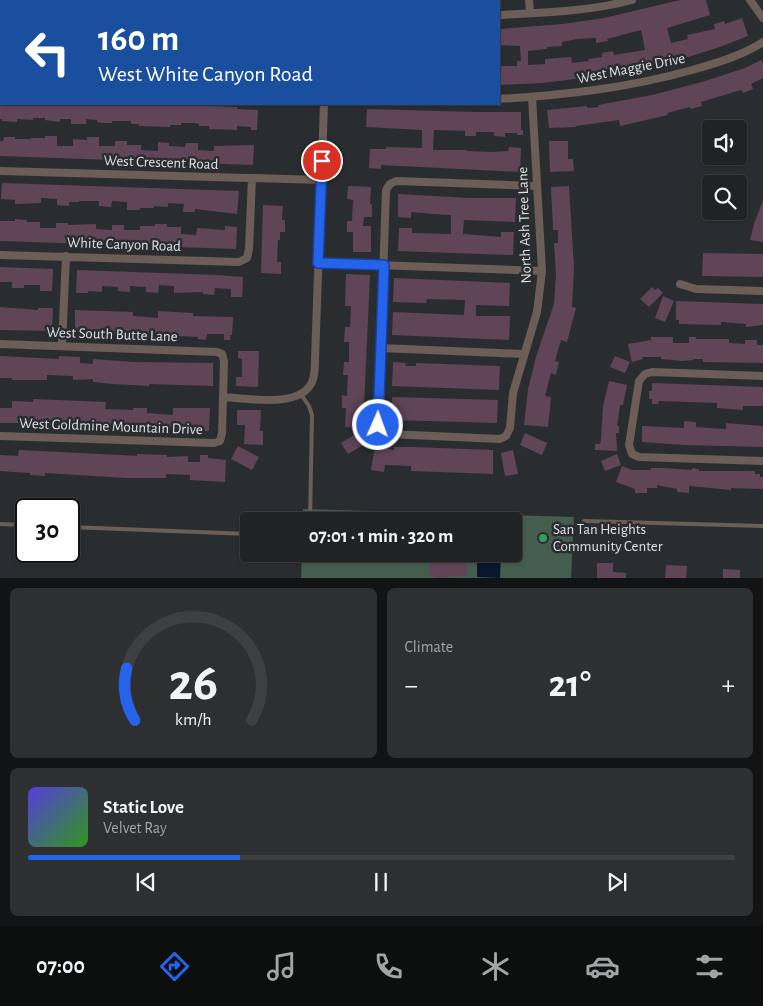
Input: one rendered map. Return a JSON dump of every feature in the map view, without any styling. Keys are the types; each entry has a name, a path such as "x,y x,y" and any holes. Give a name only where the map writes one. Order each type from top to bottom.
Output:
{"street":[{"path":"529,0 530,14"},
{"path":"500,15 530,14 632,0"},
{"path":"750,0 763,18"},
{"name":"West Maggie Drive","path":"500,99 592,91 661,78 722,61 752,49 763,42"},
{"name":"North Ash Tree Lane","path":"381,348 378,425 380,432 388,434 500,439 506,436 510,428 513,393 537,312 542,271 532,97"},
{"path":"223,397 282,400 292,398 308,389 314,375 324,105"},
{"name":"West Crescent Road","path":"0,171 321,180"},
{"name":"White Canyon Road","path":"0,255 239,262 246,258 249,249 252,178"},
{"path":"523,354 381,348 386,190 390,184 396,181 536,186"},
{"path":"62,345 66,256"},
{"path":"318,263 542,271"},
{"path":"680,284 696,289 763,292"},
{"name":"West South Butte Lane","path":"0,344 216,352 222,354 224,361 223,397"},
{"path":"763,376 652,372 645,374 639,381 629,446 632,454 639,457 763,461"},
{"name":"West Goldmine Mountain Drive","path":"0,436 214,443 220,441 223,397"}],"lane":[{"path":"301,394 309,406 312,415 310,512"},
{"path":"584,521 763,526"},
{"path":"0,524 15,525"},
{"path":"80,527 240,534"}],"green space":[{"name":"San Tan Heights Community Center","path":"303,509 405,512 303,512"},
{"name":"San Tan Heights Community Center","path":"522,515 574,517 571,578 301,578 302,562 522,562"}],"water":[{"path":"477,562 501,562 500,578 477,577"}],"building":[{"path":"680,0 706,0 710,15 667,28 671,43 688,39 687,35 715,29 714,24 724,21 725,24 742,18 748,36 675,61 621,73 543,83 500,85 500,66 517,66 517,61 521,61 520,46 500,45 500,29 563,24 604,18","holes":["641,30 645,50 614,55 613,51 602,53 602,57 588,59 589,61 572,63 571,57 545,59 545,64 528,65 528,51 562,46 562,42 577,39 596,38 596,43 608,41 607,39"]},
{"path":"761,60 763,63 763,78 751,84 753,89 743,93 741,90 701,102 702,106 691,109 690,107 667,113 668,115 620,126 619,120 576,127 549,128 547,110 587,106 587,108 599,107 598,105 652,95 702,82 745,68"},
{"path":"0,105 182,105 237,107 237,109 258,110 257,130 251,130 251,127 237,126 237,130 209,129 209,126 199,126 199,124 194,123 181,123 181,125 170,125 170,127 139,126 139,124 131,124 131,121 103,123 97,122 97,120 86,119 86,124 71,124 71,119 60,119 60,122 45,120 45,118 33,118 33,120 17,119 17,122 2,121 0,119"},
{"path":"367,109 521,112 521,130 523,130 523,135 505,133 505,137 494,136 494,132 476,132 476,136 465,136 465,131 434,130 433,150 491,152 508,151 509,147 521,148 520,172 381,165 381,169 369,168 370,149 386,149 386,147 422,148 422,130 366,127"},
{"path":"45,136 57,136 57,146 73,146 73,139 87,140 87,137 99,137 99,146 115,146 115,141 127,141 127,145 141,145 141,150 158,151 158,142 169,143 169,146 185,147 186,143 198,143 198,150 214,151 214,146 254,145 253,165 0,156 0,141 3,141 4,137 31,139 45,138"},
{"path":"549,141 568,141 568,159 573,159 574,171 550,172"},
{"path":"2,183 239,191 237,214 195,209 195,212 183,212 184,204 168,203 168,207 154,206 154,208 140,208 140,210 127,210 127,202 112,201 111,207 99,206 99,201 69,202 69,206 57,205 57,199 41,198 41,203 15,204 15,200 1,199"},
{"path":"348,186 371,187 370,204 372,205 372,217 364,217 363,226 371,226 371,252 353,252 353,232 347,232 347,221 352,221 353,200 347,199"},
{"path":"569,186 574,268 572,307 576,308 567,342 561,340 555,361 559,362 556,375 551,373 545,396 551,397 548,427 524,425 528,389 536,357 554,304 556,275 554,243 558,243 558,230 553,230 551,187"},
{"path":"398,194 469,198 516,198 515,222 464,220 463,234 501,237 501,232 514,232 513,255 398,251 399,228 412,228 412,233 451,234 451,215 411,212 411,218 398,217"},
{"path":"763,200 763,242 750,240 754,224"},
{"path":"263,205 283,206 282,220 285,220 285,232 280,232 277,262 281,262 281,274 261,273"},
{"path":"15,219 27,220 27,222 40,222 40,228 56,228 56,223 68,223 68,225 96,224 96,229 112,230 112,225 124,225 124,230 140,230 140,226 167,224 167,227 181,227 181,234 196,235 197,228 225,230 225,226 237,227 236,249 0,241 0,221 15,221"},
{"path":"703,253 763,254 763,277 702,276"},
{"path":"0,267 53,269 52,291 40,291 40,285 24,285 24,288 12,288 12,282 0,282"},
{"path":"77,270 243,277 242,297 231,297 231,289 215,288 214,295 203,294 203,292 174,293 174,286 159,285 158,293 146,292 146,287 130,286 130,292 118,291 118,287 102,286 102,292 88,291 88,293 76,293"},
{"path":"346,274 370,275 363,428 345,427 346,408 342,408 342,395 347,396 348,375 343,375 344,362 349,362 349,342 344,342 345,327 350,327 351,306 345,306"},
{"path":"394,278 510,283 509,306 476,305 476,316 510,316 509,340 392,335 393,312 464,315 465,300 427,299 426,303 393,302"},
{"path":"652,287 655,290 658,288 663,293 649,307 640,299"},
{"path":"663,296 674,301 665,322 655,318"},
{"path":"676,301 763,304 763,325 746,327 746,324 721,322 721,325 679,324 679,320 676,320"},
{"path":"0,307 38,310 38,308 53,308 52,331 0,330"},
{"path":"75,310 133,312 133,316 158,318 158,311 193,313 193,316 233,317 232,335 230,335 230,340 224,340 224,334 207,334 206,340 198,339 198,337 178,335 151,334 151,338 143,337 143,334 132,333 132,336 117,336 75,332"},
{"path":"651,337 673,337 673,343 689,343 689,337 696,337 696,339 729,339 729,343 745,344 745,340 757,340 757,345 763,345 763,363 703,362 703,359 682,361 661,359 661,357 642,357 643,359 632,362 628,344 651,340"},
{"path":"238,351 259,351 258,387 236,386 236,377 242,377 242,359 238,358"},
{"path":"0,356 59,359 59,356 80,357 80,363 93,364 93,359 134,362 213,363 213,386 112,384 93,382 93,379 73,380 73,376 47,375 47,380 12,380 12,378 0,378"},
{"path":"615,356 630,362 625,373 610,367"},
{"path":"393,362 406,363 405,366 416,366 416,363 500,366 499,390 392,386"},
{"path":"609,381 627,385 623,405 620,405 617,426 619,426 619,433 616,433 617,451 595,450 595,444 600,444 601,440 603,406"},
{"path":"652,383 763,387 763,406 743,406 743,410 717,408 717,403 659,401 658,404 652,404 652,399 649,399 649,391 652,391"},
{"path":"392,397 498,400 497,423 391,420"},
{"path":"33,399 106,402 105,409 133,410 133,408 147,408 147,413 173,415 173,408 210,408 209,431 147,428 147,430 140,430 140,424 126,423 126,430 118,430 118,426 112,425 71,425 27,421 27,423 0,423 0,408 12,408 12,401 33,402"},
{"path":"237,410 261,410 260,431 263,431 263,445 244,444 245,425 237,425"},
{"path":"684,421 696,422 696,427 710,428 726,429 726,423 763,426 763,447 642,442 642,426 684,428"},
{"path":"361,431 368,442 348,454 341,443"},
{"path":"525,433 547,443 542,455 520,445"},
{"path":"238,446 259,457 252,470 231,459"},
{"path":"375,446 394,450 394,447 412,447 493,450 493,474 411,471 411,466 385,465 384,472 371,470"},
{"path":"19,450 137,456 137,454 167,455 167,457 188,456 188,462 200,462 200,455 208,455 208,458 226,460 225,482 190,480 190,475 166,474 166,478 126,478 45,473 45,476 0,471 0,455 18,456"},
{"path":"513,450 518,474 505,476 501,453"},
{"path":"617,454 621,465 605,471 601,461"},
{"path":"622,466 632,470 664,468 692,470 692,468 699,469 699,471 755,471 755,474 760,474 760,477 763,477 763,489 731,488 731,490 689,486 689,493 677,492 677,489 657,485 657,488 647,488 647,493 635,493 635,489 616,482"},
{"path":"430,562 467,562 467,576 434,578 434,575 429,575"},
{"path":"597,563 613,563 613,572 626,573 626,578 597,578"},
{"path":"666,565 687,566 686,578 665,578"},
{"path":"723,569 740,570 740,578 723,578"}],"place":[{"name":"San Tan Heights Community Center","path":"543,538"}],"route":[{"path":"322,161 318,263 384,265 378,425"}]}
